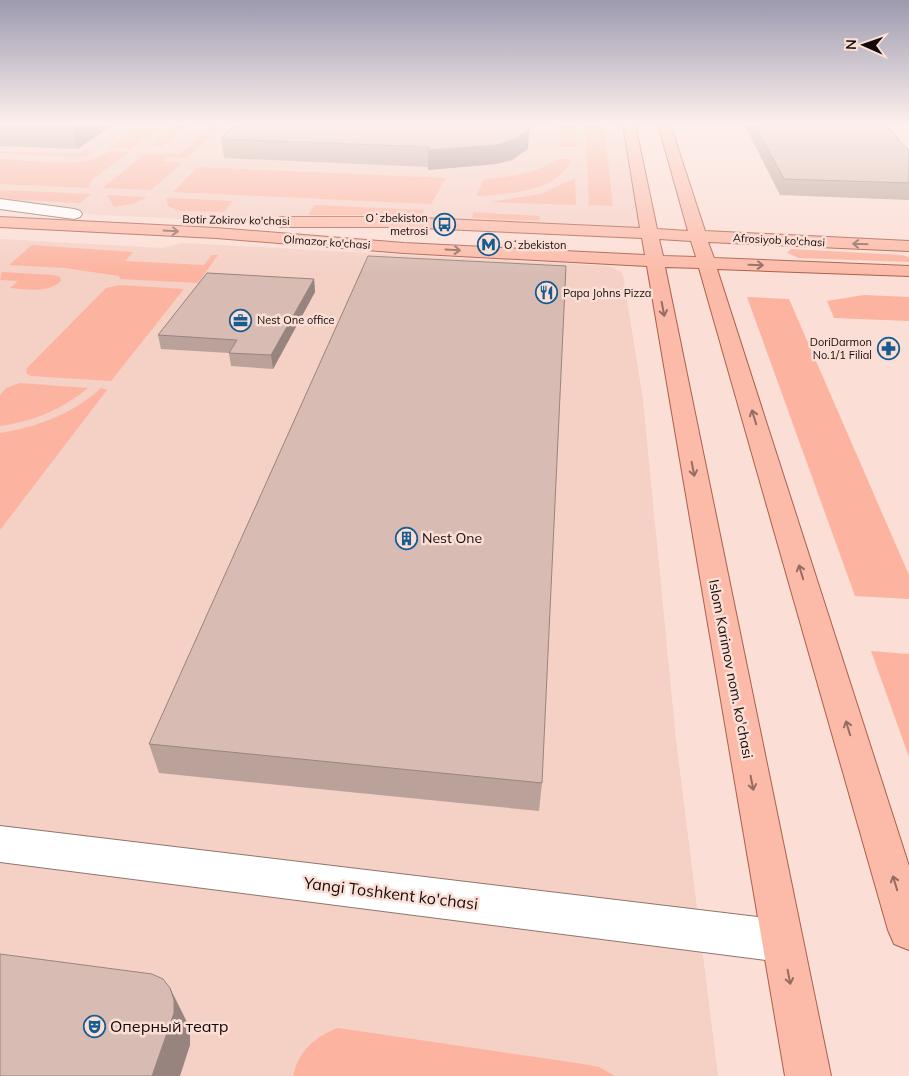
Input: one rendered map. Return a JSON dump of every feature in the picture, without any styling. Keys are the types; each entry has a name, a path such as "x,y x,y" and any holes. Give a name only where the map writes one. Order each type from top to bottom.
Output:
{"main road":[{"name":"Islom Karimov nom. ko'chasi","path":"638,174 808,1076"},
{"path":"680,174 909,930"},
{"name":"Botir Zokirov ko'chasi","path":"0,210 252,221 398,222 651,246"},
{"name":"Olmazor ko'chasi","path":"0,222 216,233 404,248 651,246"},
{"name":"Afrosiyob ko'chasi","path":"651,246 699,237 909,246"},
{"name":"Afrosiyob ko'chasi","path":"651,246 707,263 909,271"}],"street":[{"name":"Botir Zokirov ko'chasi","path":"0,204 74,214"},
{"name":"Yangi Toshkent ko'chasi","path":"0,844 782,941"}],"shaded area":[{"path":"0,174 638,174 649,234 204,220 0,210"},
{"path":"0,174 99,174 92,180 89,188 0,184"},
{"path":"120,174 169,174 151,190 103,188"},
{"path":"191,174 361,174 446,178 431,204 173,192"},
{"path":"520,174 560,174 546,184 534,188 497,195 476,196 484,179"},
{"path":"587,174 610,174 613,206 589,205"},
{"path":"575,178 576,205 490,202 540,194"},
{"path":"0,190 91,194 80,203 0,199"},
{"path":"107,195 147,197 133,204 114,207"},
{"path":"166,198 233,201 224,212 179,211 168,206"},
{"path":"315,205 424,210 422,215 308,215"},
{"path":"473,212 540,216 539,221 472,218"},
{"path":"0,239 162,248 182,243 608,266 620,271 623,275 643,400 676,740 718,1076 0,1076"},
{"path":"32,245 133,252 125,261 204,265 212,255 218,255 198,283 120,279 119,276 65,268 9,265"},
{"path":"791,249 902,255 909,257 909,262 799,258 787,253"},
{"path":"2,272 54,275 60,277 61,281 50,288 43,289 10,288 18,281 0,280"},
{"path":"120,285 184,289 111,381 31,376 26,373 27,368 106,288"},
{"path":"864,295 909,297 909,321 834,318 827,301"},
{"path":"747,297 789,299 909,575 909,599 855,596"},
{"path":"20,383 88,388 68,402 47,413 35,418 0,426 0,395 6,388"},
{"path":"101,388 107,390 0,530 0,433 54,418 79,405"},
{"path":"871,651 909,654 909,757"},
{"path":"338,1028 577,1063 599,1067 615,1076 293,1076 295,1067 303,1052 315,1040"}],"building":[{"path":"781,174 909,174 909,183 784,179"},
{"name":"Nest One","path":"368,256 566,266 542,783 149,744"},
{"name":"Nest One office","path":"207,273 314,279 271,355 229,353 237,340 158,335"},
{"name":"Оперный театр","path":"0,954 152,974 163,979 170,988 174,1000 174,1013 152,1076 0,1076"}],"place":[{"name":"Oʻzbekiston metrosi","path":"444,224"},
{"name":"Oʻzbekiston","path":"488,245"},
{"name":"Papa Johns Pizza","path":"547,293"},
{"name":"Nest One office","path":"241,320"},
{"name":"DoriDarmon No.1/1 Filial","path":"888,348"},
{"name":"Nest One","path":"406,538"},
{"name":"Оперный театр","path":"94,1026"}]}
